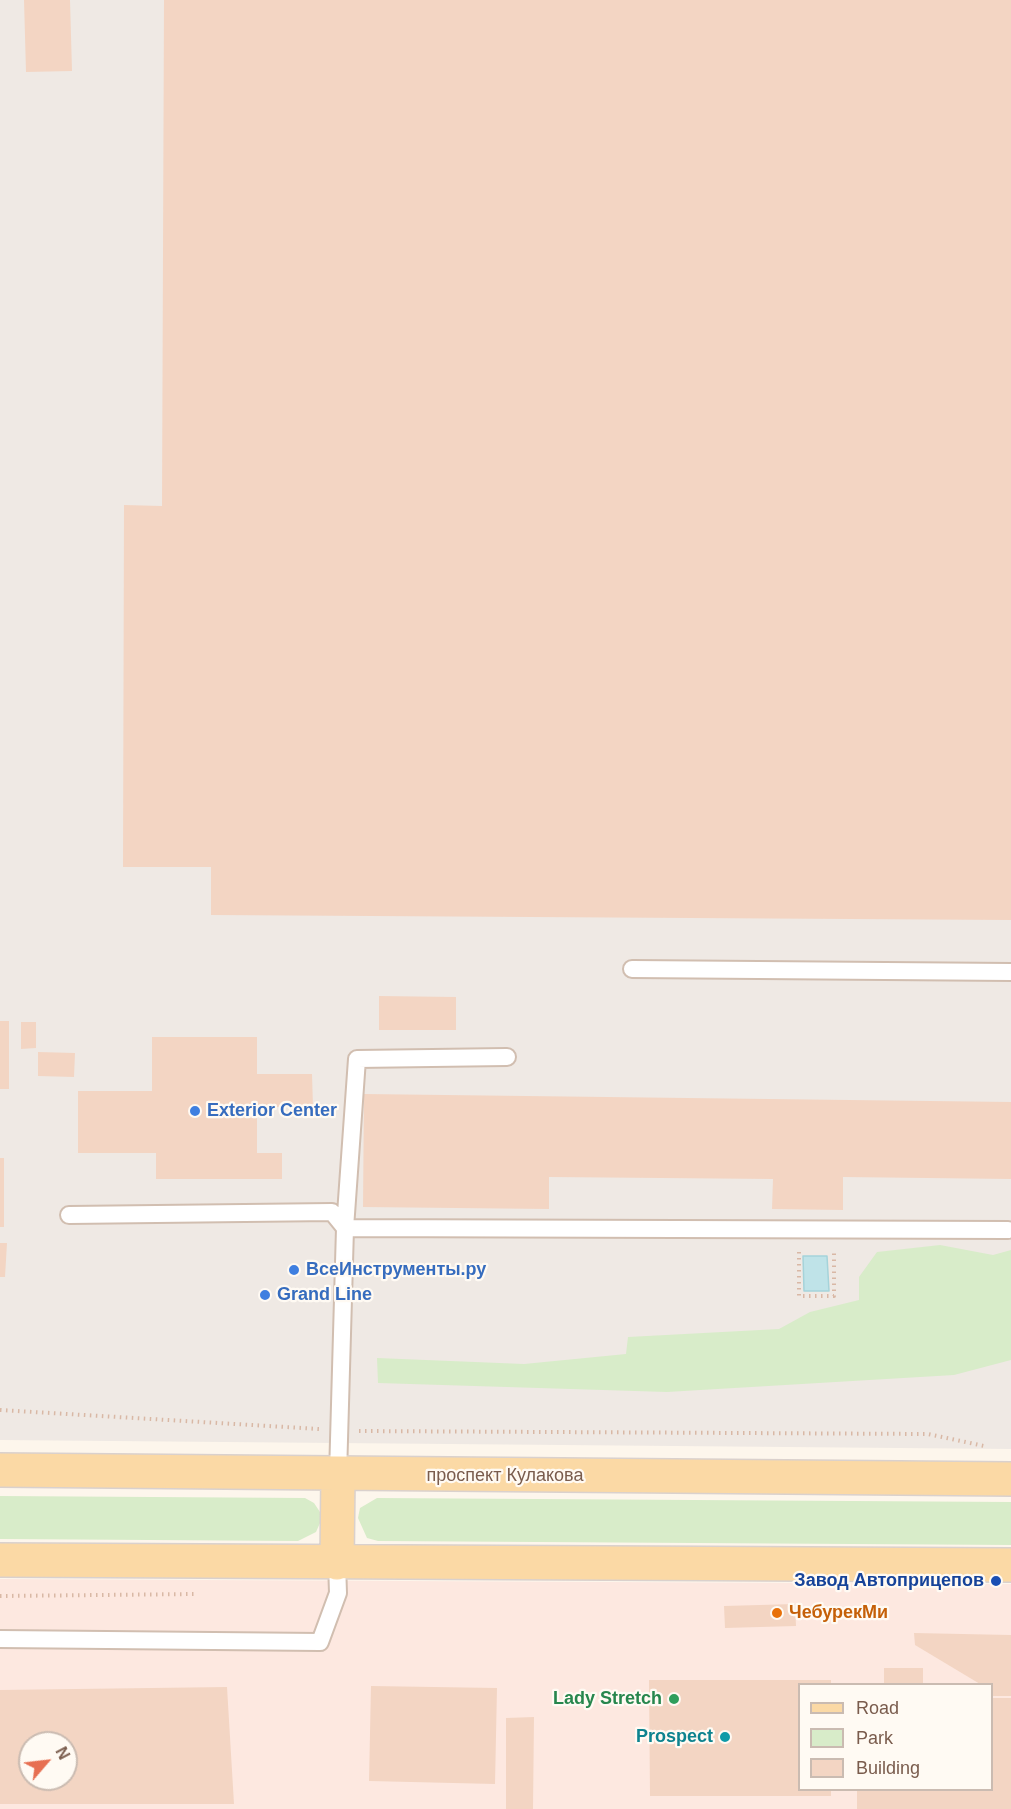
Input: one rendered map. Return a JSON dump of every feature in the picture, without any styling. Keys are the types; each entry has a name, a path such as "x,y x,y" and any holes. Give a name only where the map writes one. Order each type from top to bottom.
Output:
{"main road":[{"name":"проспект Кулакова","path":"0,1470 1011,1479"},
{"path":"337,1563 338,1474"},
{"path":"0,1560 1011,1565"}],"lane":[{"path":"632,969 1011,972"},
{"path":"338,1474 345,1228 357,1059 507,1057"},
{"path":"69,1215 332,1212 345,1228"},
{"path":"345,1228 1008,1230"},
{"path":"0,1639 320,1642 338,1593 337,1563"}],"path":[{"path":"816,1229 817,1249"},
{"path":"799,1249 817,1249 834,1249 834,1296 799,1296 799,1249"},
{"path":"0,1410 339,1431 928,1434 990,1448"}],"shaded area":[{"path":"0,0 1011,0 1011,1449 0,1440"},
{"path":"0,1579 1011,1584 1011,1809 0,1809"}],"green space":[{"path":"940,1245 993,1255 1011,1250 1011,1360 954,1375 667,1392 378,1383 377,1358 524,1364 626,1354 628,1337 779,1329 810,1312 859,1300 859,1277 877,1252"},
{"path":"0,1496 305,1498 314,1503 320,1512 320,1523 316,1532 298,1541 0,1539"},
{"path":"377,1498 1011,1502 1011,1545 378,1541 367,1538 358,1518 360,1508"}],"water":[{"path":"803,1256 827,1256 829,1291 804,1291"}],"building":[{"path":"24,0 70,0 72,71 26,72"},
{"path":"164,0 1011,0 1011,920 211,915 211,867 123,867 124,505 162,506"},
{"path":"379,996 456,997 456,1030 379,1030"},
{"path":"0,1021 9,1021 9,1089 0,1089"},
{"path":"21,1022 36,1022 36,1048 21,1049"},
{"path":"152,1037 257,1037 257,1074 312,1074 313,1107 257,1107 257,1153 282,1153 282,1179 156,1179 156,1153 78,1153 78,1091 152,1091"},
{"path":"38,1052 75,1053 74,1077 38,1076"},
{"path":"364,1094 1011,1102 1011,1179 843,1177 843,1210 772,1209 773,1179 549,1177 549,1209 363,1207"},
{"path":"0,1158 4,1158 4,1227 0,1227"},
{"path":"0,1243 7,1243 5,1277 0,1277"},
{"path":"795,1604 796,1626 725,1628 724,1606"},
{"path":"914,1633 1011,1635 1011,1696 993,1696 993,1683 978,1683 915,1645"},
{"path":"884,1668 923,1668 923,1683 884,1683"},
{"name":"Prospect","path":"649,1680 831,1680 831,1683 798,1683 798,1791 831,1791 831,1796 650,1796"},
{"path":"371,1686 497,1688 495,1784 369,1781"},
{"path":"227,1687 234,1804 0,1804 0,1690"},
{"path":"993,1698 1011,1698 1011,1809 857,1809 857,1791 993,1791"},
{"path":"534,1717 533,1809 506,1809 506,1718"}],"place":[{"name":"Exterior Center","path":"195,1111"},
{"name":"ВсеИнструменты.ру","path":"294,1270"},
{"name":"Grand Line","path":"265,1295"},
{"name":"Завод Автоприцепов","path":"996,1581"},
{"name":"ЧебурекМи","path":"777,1613"},
{"name":"Lady Stretch","path":"674,1699"},
{"name":"Prospect","path":"725,1737"}]}
